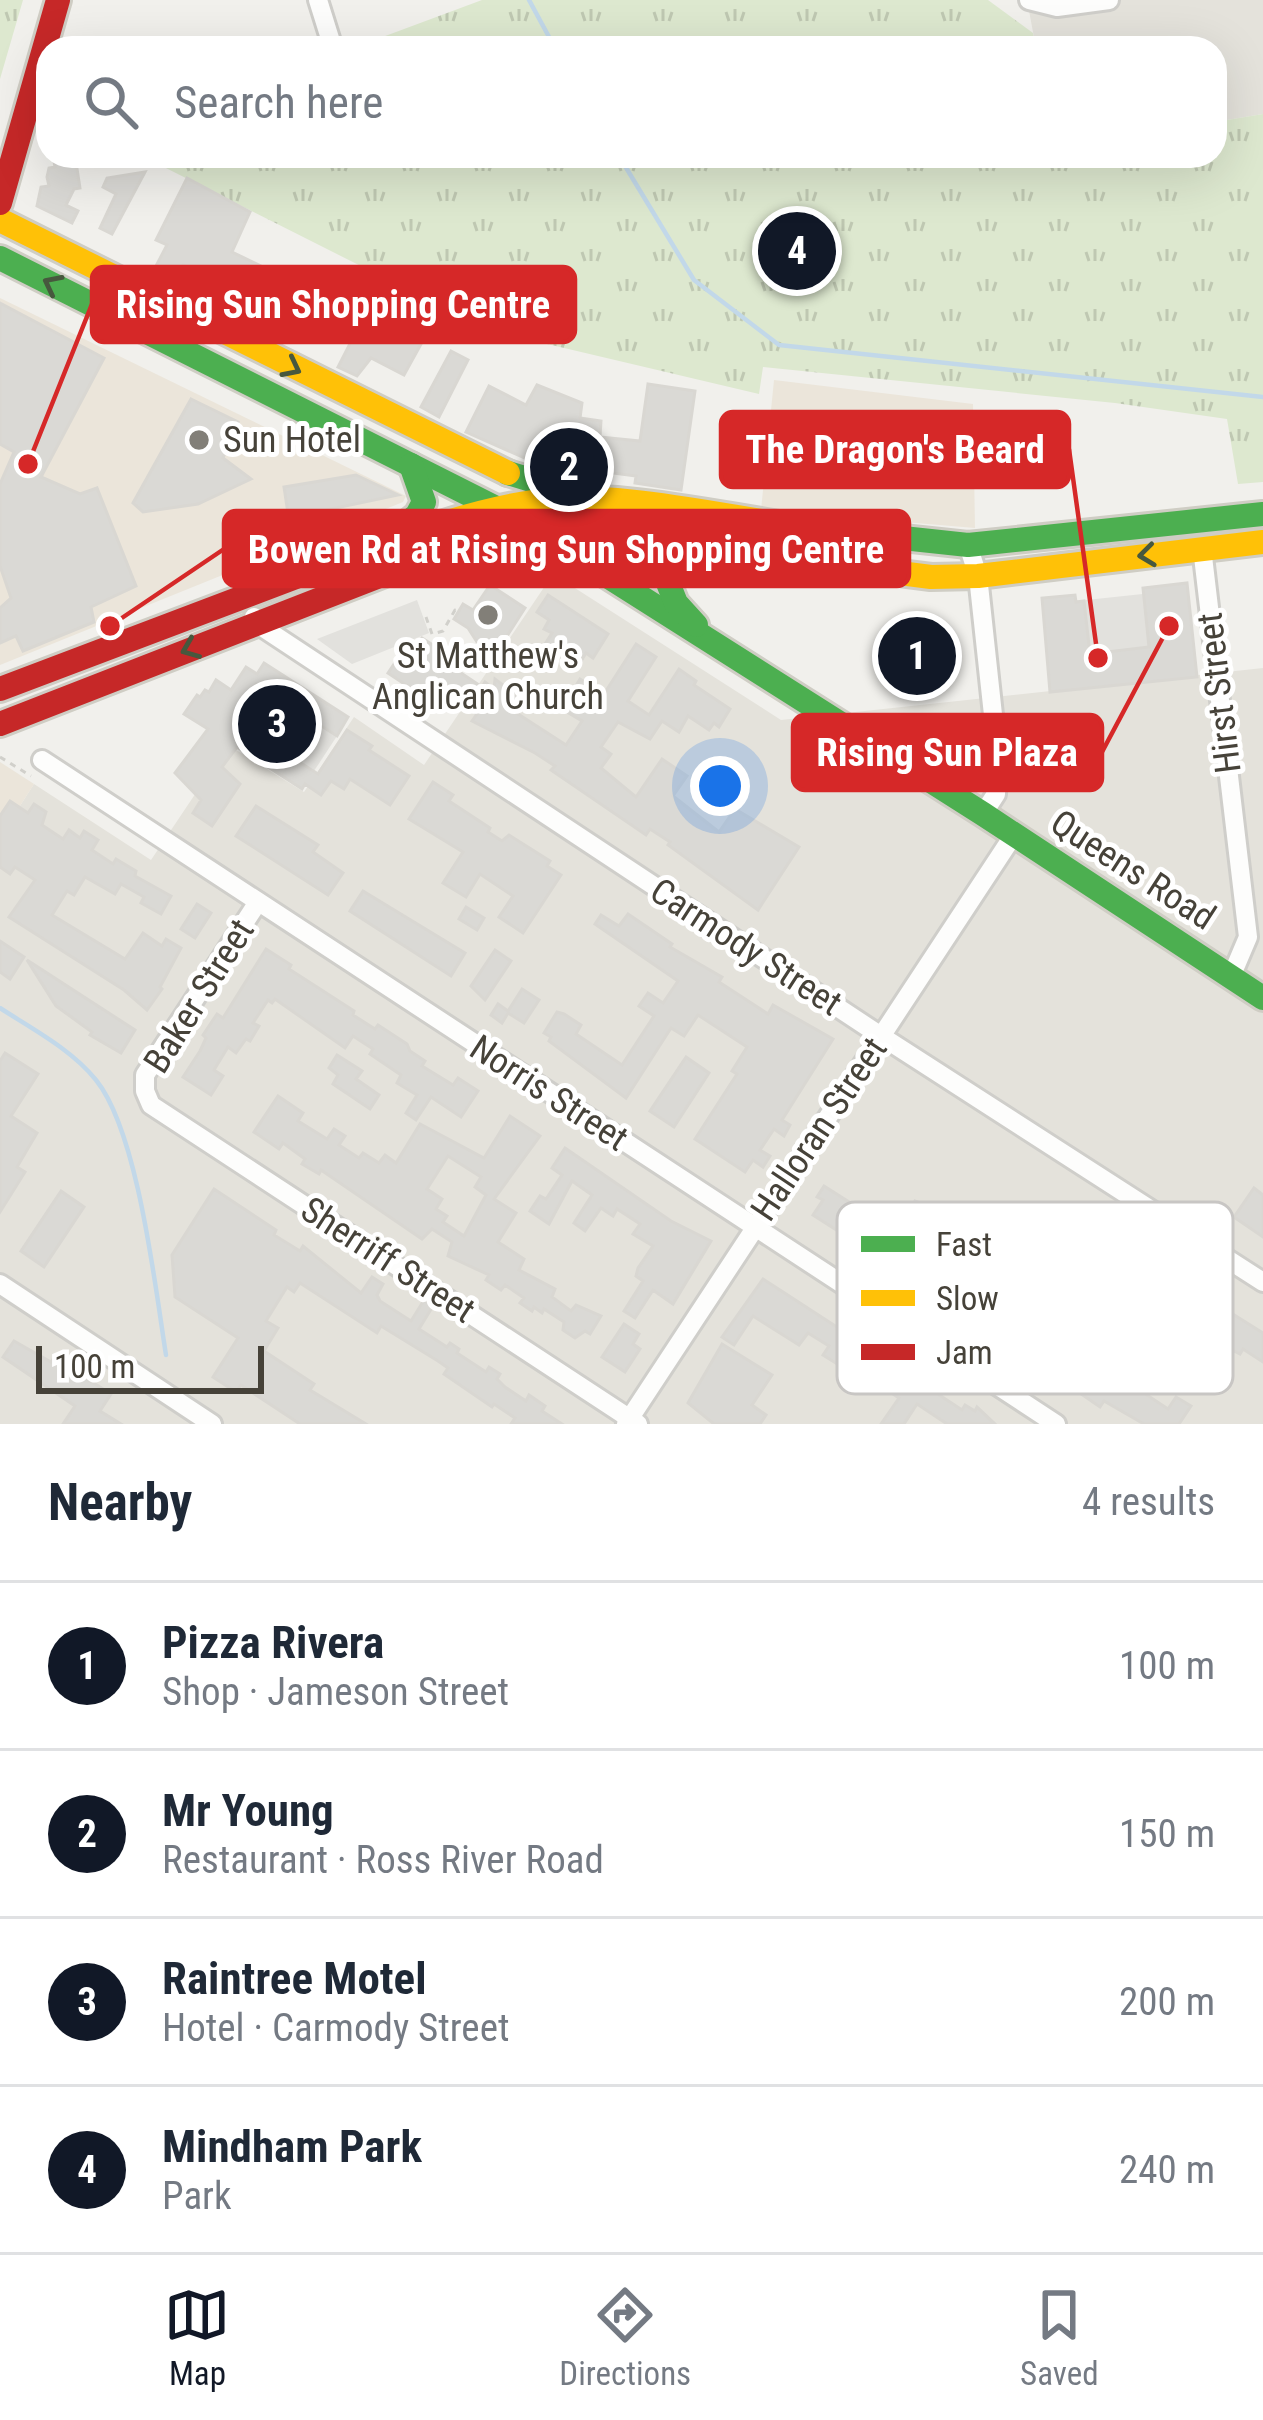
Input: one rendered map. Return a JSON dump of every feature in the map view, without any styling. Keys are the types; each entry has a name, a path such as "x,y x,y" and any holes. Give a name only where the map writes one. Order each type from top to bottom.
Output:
{"main road":[{"path":"45,36 58,0"},
{"path":"0,203 11,134 36,63"},
{"path":"0,220 508,472 597,499"},
{"name":"Queens Road","path":"0,257 538,532 1263,998"},
{"path":"380,545 422,508 424,494 411,465"},
{"path":"0,689 380,545 494,507 597,499 872,537 968,545 1263,514"},
{"path":"0,724 446,551 497,536 538,532 712,547 883,573 978,576 1263,542"},
{"path":"712,547 680,559 666,578 676,603 718,649"}],"street":[{"path":"318,0 329,36"},
{"path":"1029,0 1058,7 1108,0"},
{"path":"968,545 978,576 998,761 996,794 983,814"},
{"name":"Hirst Street","path":"1202,548 1248,937 1231,976"},
{"path":"244,596 256,623"},
{"name":"Carmody Street","path":"256,623 1139,1202"},
{"name":"Norris Street","path":"36,768 257,902 837,1282"},
{"name":"Halloran Street","path":"631,1422 753,1228 1013,836"},
{"name":"Baker Street","path":"145,1090 145,1076 257,902"},
{"name":"Sherriff Street","path":"145,1090 152,1106 631,1422"},
{"name":"Carmody Street","path":"1233,1263 1263,1282"},
{"path":"2,1291 212,1424"},
{"name":"Norris Street","path":"1010,1394 1056,1424"}],"path":[{"path":"426,617 432,634 443,631 454,610 458,612"},
{"path":"0,757 36,768"}],"shaded area":[{"path":"1027,0 1263,0 1263,114 1227,120 1227,36 1034,36"},
{"path":"0,298 406,496 403,502 0,665"},
{"path":"774,380 973,404 975,528 761,510"},
{"path":"553,574 781,720 1263,668 1263,1424 0,1424 0,837 34,784 151,860 228,745 304,792 354,717 424,765"},
{"path":"1152,593 1158,648 1083,656 1077,601"},
{"path":"417,600 429,633 352,664 317,639"},
{"path":"256,684 337,736 314,771 233,720"},
{"path":"0,762 34,784 0,837"}],"green space":[{"path":"0,0 23,0 0,79"},
{"path":"482,0 988,0 1034,36 385,36"},
{"path":"1263,114 1263,482 1238,484 1227,419 763,367 759,394 488,330 166,168 1227,168 1227,120"}],"building":[{"path":"49,168 77,168 80,188 74,189 66,205 78,211 72,223 37,206 41,187 49,186"},
{"path":"145,172 112,234 100,228 116,194 103,187 107,178"},
{"path":"187,178 250,212 232,252 267,269 247,310 206,290 212,277 183,265 177,276 156,266 167,245 156,240"},
{"path":"382,281 444,313 446,309 462,317 453,335 432,324 404,375 371,358 357,376 338,367"},
{"path":"0,303 104,358 41,477 80,494 97,488 136,586 91,607 94,622 23,651 16,636 0,643 0,608 11,598 0,566 0,484 14,452 0,444"},
{"path":"451,351 468,360 439,417 421,407"},
{"path":"648,384 695,391 681,490 635,483 636,476 545,467 466,432 489,386 526,405 537,385 582,403 580,418 601,421 600,437 640,441"},
{"name":"Sun Hotel","path":"191,399 238,422 223,458 251,479 198,504 143,512 133,503"},
{"path":"356,475 398,495 312,513 315,532 292,540 284,487"},
{"path":"1187,583 1197,677 1050,692 1042,598 1075,595 1076,602 1084,601 1090,654 1149,647 1143,588"},
{"name":"St Matthew's Anglican Church","path":"490,585 525,608 498,650 477,642 454,619 463,604 473,610"},
{"path":"548,595 608,634 593,658 586,653 580,663 559,649 556,655 543,647 552,633 544,629 549,620 537,612"},
{"path":"422,638 436,647 433,652 446,663 482,687 485,682 494,689 495,679 523,700 515,712 566,745 582,721 557,706 565,694 569,697 580,679 604,694 636,644 656,657 628,701 649,715 679,669 696,681 694,685 730,709 719,727 714,723 709,730 688,716 679,732 662,721 650,739 618,722 601,747 611,754 601,768 636,797 662,759 687,776 673,796 719,832 735,809 799,847 758,910 670,842 650,829 646,835 551,770 555,766 472,721 477,714 432,684 424,697 388,673 400,655 408,660"},
{"path":"264,663 348,717 337,736 256,684 233,720 318,774 347,730 409,776 390,805 350,779 344,789 331,781 321,795 305,784 302,789 237,747 222,767 240,784 212,826 193,813 201,800 175,773 208,729 184,714 216,680 231,690 246,667 257,674"},
{"path":"433,782 453,795 449,801 490,828 488,832 502,841 509,835 550,861 547,866 561,875 523,933 499,917 513,896 480,874 466,897 443,883 463,852 409,819"},
{"path":"10,801 28,813 34,804 46,812 42,825 63,839 69,830 80,838 84,831 98,840 92,850 113,864 116,859 171,896 161,914 121,884 115,894 85,877 74,895 67,891 52,915 125,959 143,933 162,946 166,939 181,948 147,1010 124,990 9,917 35,880 15,867 10,874 0,867 0,816"},
{"path":"256,806 318,845 313,852 343,873 328,895 236,836"},
{"path":"363,891 465,953 451,976 350,911"},
{"path":"197,904 211,913 195,938 181,929"},
{"path":"466,907 484,918 477,930 459,919"},
{"path":"628,914 768,1014 773,1005 833,1039 782,1120 790,1125 784,1136 774,1129 760,1150 770,1156 763,1167 753,1160 745,1172 695,1139 737,1074 732,1071 747,1047 698,1015 684,1036 671,1028 626,1098 544,1033 557,1012 564,1014 581,1025 576,1034 622,1065 654,1016 639,1006 648,993 663,1003 678,981 595,924 601,915 619,926"},
{"path":"0,941 24,957 10,979 0,972"},
{"path":"266,949 354,1011 353,1015 407,1044 425,1061 422,1066 453,1085 458,1078 478,1091 461,1117 431,1097 416,1120 406,1113 417,1095 397,1083 401,1075 370,1054 373,1049 353,1036 345,1048 275,999 268,1000 253,1023 259,1026 250,1041 246,1039 236,1053 228,1047 214,1070 223,1076 211,1095 183,1077 200,1051 203,1035 217,1014 223,1018"},
{"path":"495,950 511,961 485,1000 471,986"},
{"path":"27,960 135,1030 121,1053 56,1006"},
{"path":"522,989 539,1000 524,1023 508,1013 502,1023 491,1015 498,1004 508,1011"},
{"path":"5,1053 38,1074 11,1116 37,1133 17,1167 25,1172 0,1212 0,1061"},
{"path":"337,1055 362,1071 356,1079 379,1095 370,1109 333,1084 338,1075 329,1068"},
{"path":"686,1057 709,1073 674,1127 650,1111"},
{"path":"278,1096 303,1113 298,1121 327,1139 334,1129 345,1136 339,1145 359,1158 363,1153 379,1163 385,1155 396,1163 420,1124 484,1158 510,1116 540,1136 494,1199 516,1213 498,1242 524,1259 519,1270 555,1289 552,1297 571,1311 576,1305 601,1316 590,1334 585,1331 575,1338 563,1330 564,1322 544,1309 542,1313 534,1307 532,1311 520,1303 524,1298 505,1285 501,1290 486,1280 489,1275 448,1256 452,1242 432,1229 422,1239 321,1170 319,1174 302,1164 305,1159 283,1143 279,1149 254,1132","holes":["448,1156 481,1177 475,1187 486,1195 464,1236 443,1222 447,1216 436,1209 442,1199 427,1189"]},
{"path":"565,1148 671,1221 711,1241 673,1304 653,1290 635,1318 624,1311 643,1281 636,1276 638,1268 653,1246 633,1234 640,1224 617,1209 613,1216 601,1208 585,1231 574,1223 592,1195 572,1181 549,1224 530,1211 540,1196 546,1199 562,1175 552,1168"},
{"path":"824,1186 849,1202 837,1202 837,1230 813,1215 823,1200 817,1197"},
{"path":"1254,1188 1263,1195 1263,1237 1234,1217"},
{"path":"214,1189 276,1230 274,1235 300,1251 303,1246 361,1293 372,1277 383,1284 377,1295 380,1301 411,1321 424,1300 433,1306 419,1329 447,1347 450,1343 486,1372 489,1367 500,1374 497,1379 505,1387 526,1401 529,1395 562,1424 511,1424 515,1418 444,1374 448,1368 438,1361 381,1326 377,1333 300,1283 294,1292 287,1287 266,1321 278,1328 264,1351 314,1384 310,1390 366,1424 300,1424 241,1385 236,1392 213,1377 238,1338 175,1297 172,1255"},
{"path":"61,1191 84,1207 44,1267 21,1251"},
{"path":"763,1279 837,1327 837,1364 823,1355 829,1346 808,1333 799,1345 753,1316 734,1345 722,1337"},
{"path":"1233,1314 1263,1333 1263,1362 1243,1349 1240,1354 1234,1351"},
{"path":"624,1324 639,1334 633,1344 640,1349 625,1372 602,1357"},
{"path":"14,1341 51,1362 54,1358 111,1394 100,1411 121,1424 63,1424 75,1406 3,1357"},
{"path":"722,1344 772,1375 752,1405 766,1415 760,1424 714,1424 688,1403"},
{"path":"893,1394 938,1394 962,1410 965,1405 975,1411 977,1407 995,1424 947,1424 917,1404 904,1424 881,1424 899,1398"},
{"path":"1081,1394 1146,1394 1168,1409 1176,1397 1191,1406 1179,1424 1144,1424 1104,1401 1100,1407"}],"waterway":[{"path":"529,0 548,36"},
{"path":"626,168 694,280 779,345 1263,397"},
{"path":"0,1008 75,1059 111,1104 143,1211 166,1355"}],"traffic: fast":[{"path":"0,258 498,509"},
{"path":"386,540 417,515 424,502 411,465"},
{"path":"508,473 580,495"},
{"path":"800,527 968,545 1263,514"},
{"path":"538,532 1263,998"},
{"path":"696,625 676,603 666,578 680,559 711,547"}],"traffic: slow":[{"path":"0,220 508,473"},
{"path":"346,558 461,518 563,499 630,501 800,527"},
{"path":"696,547 931,577 978,576 1263,542"}],"traffic: jam":[{"path":"48,36 58,0"},
{"path":"0,203 36,77"},
{"path":"0,724 423,559 497,536 599,535 696,547"},
{"path":"0,689 346,558"}],"place":[{"name":"Mindham Park","path":"797,251"},
{"name":"Sun Hotel","path":"199,440"},
{"name":"Rising Sun Shopping Centre","path":"28,464"},
{"name":"Mr Young","path":"569,467"},
{"name":"St Matthew's Anglican Church","path":"488,615"},
{"name":"Bowen Rd at Rising Sun Shopping Centre","path":"110,626"},
{"name":"Rising Sun Plaza","path":"1169,626"},
{"name":"Pizza Rivera","path":"917,656"},
{"name":"The Dragon's Beard","path":"1098,658"},
{"name":"Raintree Motel","path":"277,724"}]}
